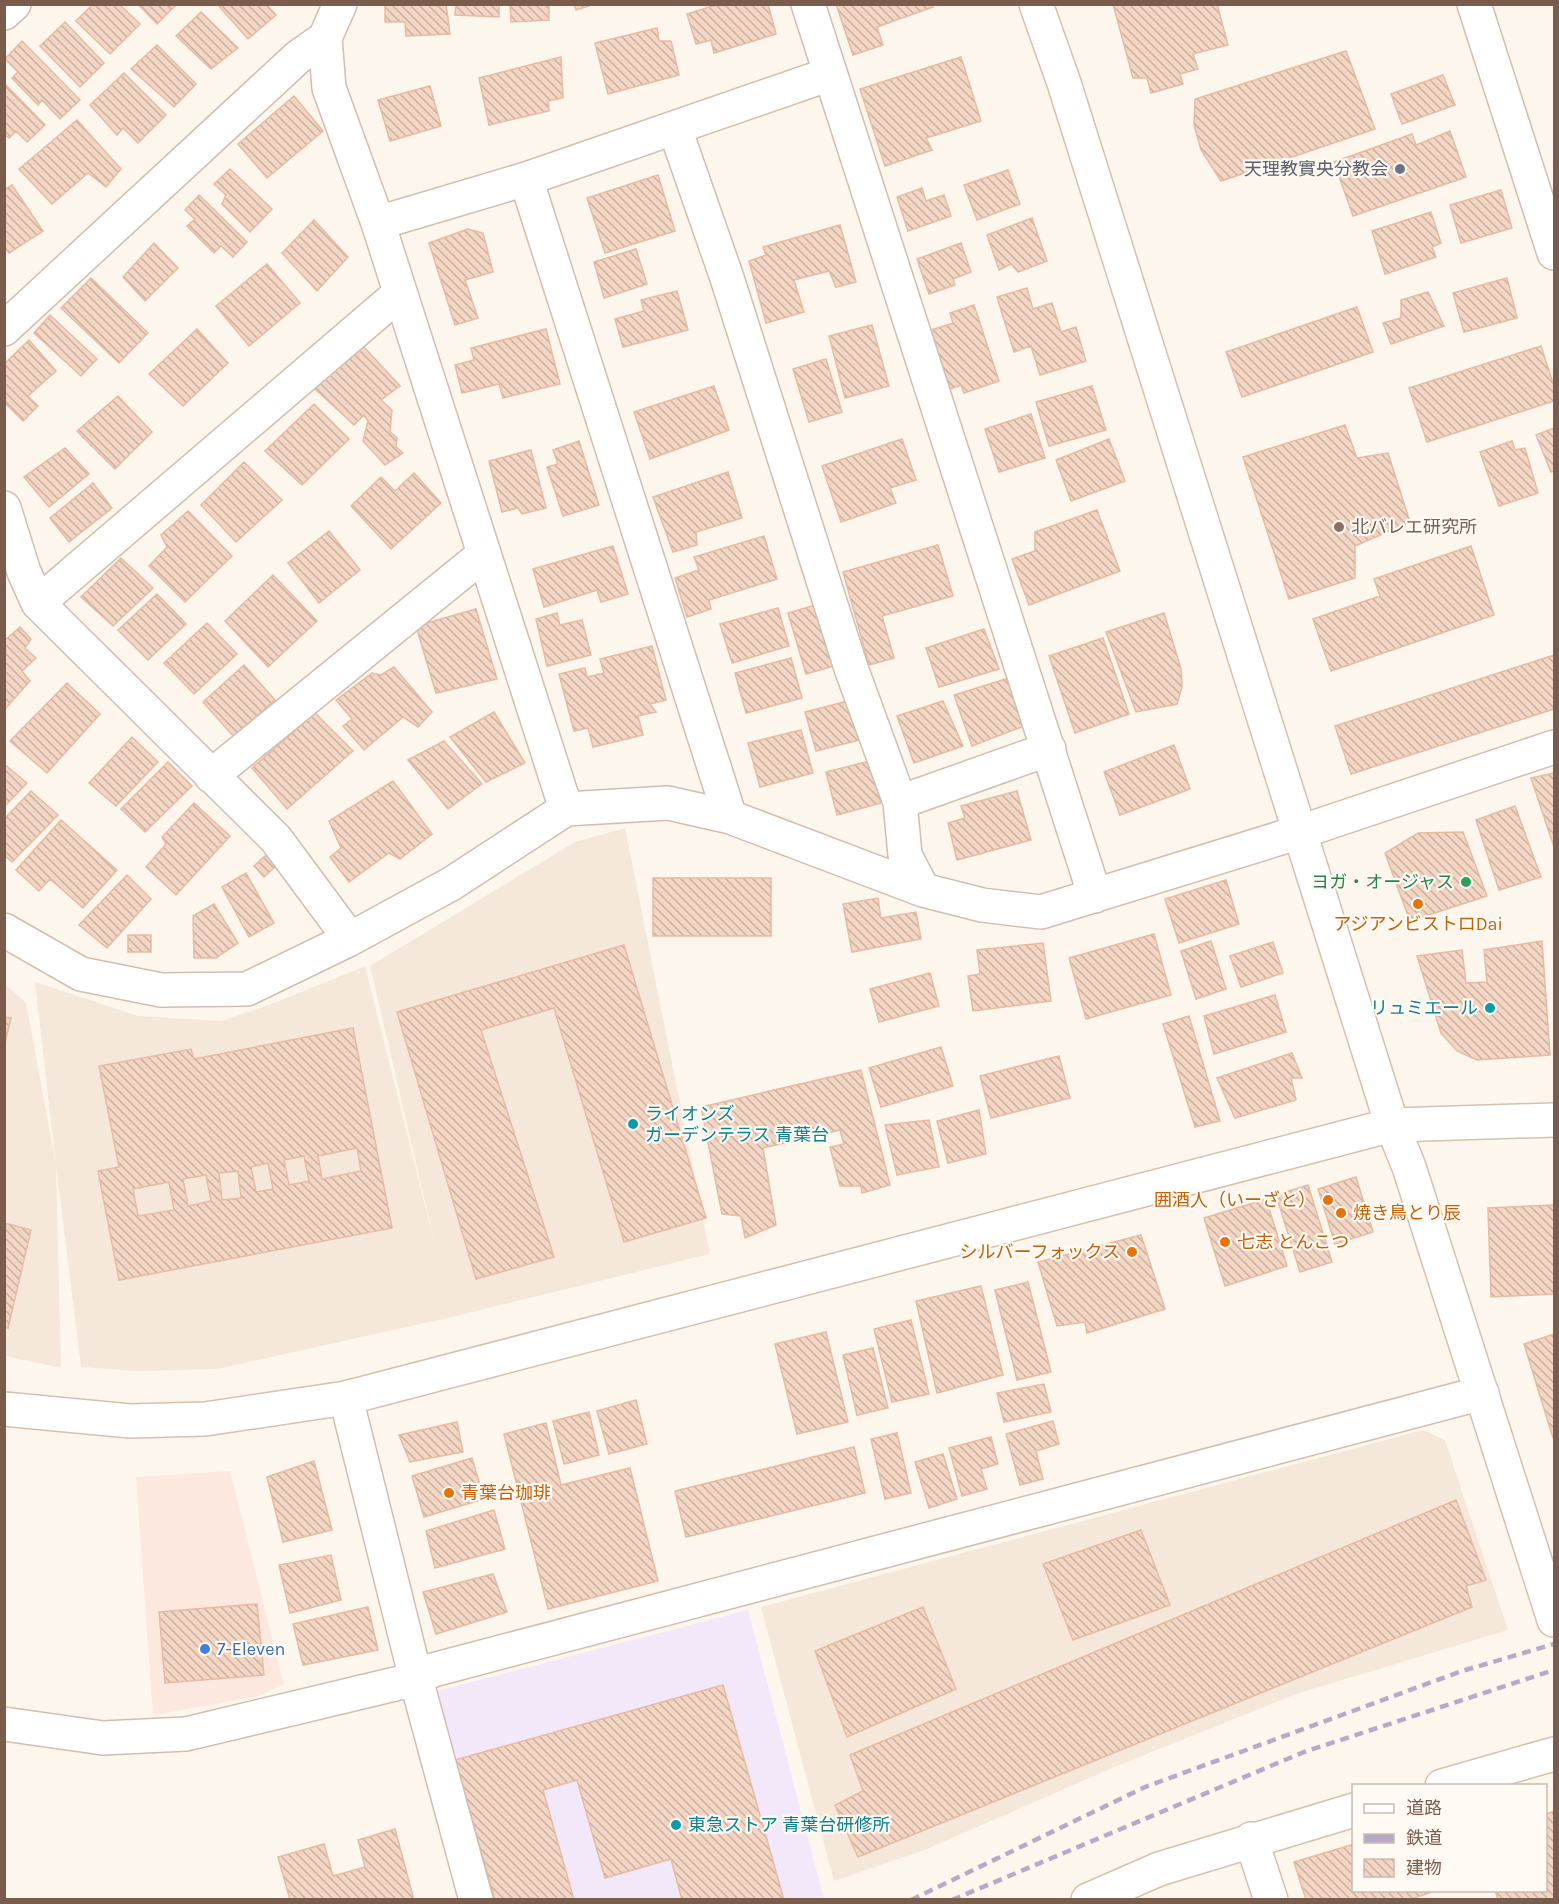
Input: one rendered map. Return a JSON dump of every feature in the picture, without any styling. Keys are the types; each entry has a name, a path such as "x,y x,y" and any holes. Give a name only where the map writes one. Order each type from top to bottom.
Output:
{"street":[{"path":"4,13 14,4"},
{"path":"340,4 325,38 329,88 378,223 566,809"},
{"path":"808,4 1095,896"},
{"path":"1036,4 1064,83 1392,1125 1409,1167 1482,1393 1545,1557 1554,1620"},
{"path":"1474,4 1554,253"},
{"path":"4,329 298,57 325,38"},
{"path":"378,223 526,179 830,74"},
{"path":"675,129 727,278 851,668 900,802 905,855 923,890"},
{"path":"526,179 730,817"},
{"path":"38,603 399,294"},
{"path":"4,507 24,572 38,603 276,839 350,939"},
{"path":"211,776 483,555"},
{"path":"4,930 81,974 161,990 247,989 350,939 451,884 566,809 668,803 730,817 923,890 982,905 1041,912 1300,832 1554,747"},
{"path":"900,802 1049,749"},
{"path":"4,1409 130,1421 205,1419 346,1398 1392,1125 1554,1120"},
{"path":"4,1724 103,1738 186,1734 416,1679 456,1664 1482,1393"},
{"path":"346,1398 416,1679 476,1899"},
{"path":"1446,1784 1554,1754"},
{"path":"1088,1899 1158,1869 1352,1810"},
{"path":"1251,1839 1271,1899"}],"shaded area":[{"path":"625,828 710,1254 452,1317 217,1369 137,1371 81,1367 35,982 138,1016 221,1021 277,1002 365,966 436,1249 370,966 575,842"},
{"path":"4,983 26,1003 56,1165 61,1368 5,1356"},
{"path":"1423,1430 1445,1440 1508,1630 1296,1694 1117,1766 922,1851 834,1881 761,1607"},
{"path":"230,1471 284,1685 259,1696 153,1715 136,1477"},
{"path":"748,1610 824,1899 489,1899 433,1692"}],"building":[{"path":"89,4 119,4 140,24 110,54 76,21 91,6"},
{"path":"138,4 176,4 176,5 157,24"},
{"path":"217,4 266,4 276,15 248,39"},
{"path":"385,4 446,4 450,34 406,36 405,22 385,22"},
{"path":"456,4 499,4 499,17 455,15"},
{"path":"510,4 549,4 549,20 511,22"},
{"path":"574,4 595,4 576,10"},
{"path":"719,4 768,4 776,34 714,53 711,40 696,44 687,14"},
{"path":"836,4 932,4 933,7 877,27 883,45 853,55"},
{"path":"1113,4 1217,4 1228,45 1193,54 1198,69 1180,74 1183,84 1151,93 1147,78 1133,78"},
{"path":"201,12 238,48 211,69 176,36"},
{"path":"65,22 104,63 80,87 40,46"},
{"path":"657,28 659,41 671,41 679,75 608,94 595,43"},
{"path":"22,41 80,100 60,119 42,100 38,105 12,78 18,72 5,59"},
{"path":"157,45 196,84 174,107 131,69"},
{"path":"1346,51 1375,129 1221,181 1201,150 1194,125 1195,99"},
{"path":"561,57 563,98 548,101 549,111 489,125 479,78"},
{"path":"961,57 981,121 926,138 932,150 885,166 860,89"},
{"path":"124,73 166,115 138,143 123,128 117,135 90,105"},
{"path":"1443,75 1455,105 1402,124 1391,94"},
{"path":"4,83 45,125 27,142 16,131 9,138 4,134"},
{"path":"430,86 441,126 390,141 378,100"},
{"path":"294,96 323,131 267,178 238,144"},
{"path":"77,120 121,169 106,187 88,173 52,204 19,169"},
{"name":"天理教實央分教会","path":"1450,131 1466,177 1353,216 1334,162 1412,134 1416,145"},
{"path":"230,169 272,209 250,232 222,204 226,195 214,184"},
{"path":"1008,170 1020,204 977,220 964,185"},
{"path":"658,175 675,231 605,253 587,198"},
{"path":"12,185 43,231 9,253 4,247 4,190"},
{"path":"922,188 926,201 944,195 951,216 908,231 897,197"},
{"path":"1501,190 1512,228 1461,243 1450,205"},
{"path":"199,195 247,242 233,257 221,246 214,253 187,226 195,219 185,210"},
{"path":"1431,212 1441,243 1432,247 1436,257 1385,274 1372,231"},
{"path":"1032,218 1047,261 1018,272 1011,264 999,270 987,235"},
{"path":"314,220 348,257 317,291 282,253"},
{"path":"840,225 856,282 836,287 829,271 794,280 804,312 766,323 749,261 766,255 763,247"},
{"path":"468,229 483,233 493,272 465,280 478,318 455,325 429,243"},
{"path":"154,243 178,268 145,301 123,277"},
{"path":"961,243 971,272 953,279 955,285 929,294 917,259"},
{"path":"636,249 647,284 604,298 594,262"},
{"path":"267,264 300,303 249,346 216,306"},
{"path":"91,278 148,333 119,363 61,308"},
{"path":"1507,278 1517,318 1464,332 1453,293"},
{"path":"1027,288 1033,309 1052,303 1061,332 1076,327 1086,361 1040,375 1031,346 1014,352 997,297"},
{"path":"677,291 688,330 623,347 615,319 644,311 641,300"},
{"path":"1428,292 1444,326 1391,344 1383,323 1401,318 1401,300"},
{"path":"974,305 999,381 964,393 961,385 948,390 928,331 953,323 950,313"},
{"path":"1357,307 1373,352 1242,397 1226,352"},
{"path":"50,315 97,359 81,376 34,333"},
{"path":"872,325 889,386 845,398 829,336"},
{"path":"197,329 228,363 183,406 149,374"},
{"path":"546,329 560,384 503,398 499,384 462,393 455,365 474,360 471,348"},
{"path":"29,340 56,371 28,396 38,406 23,421 4,402 4,364"},
{"path":"363,346 400,386 381,400 392,410 390,432 397,438 396,447 403,453 385,465 363,441 368,421 364,415 354,425 314,388"},
{"path":"1541,346 1554,386 1554,401 1427,442 1409,388"},
{"path":"826,359 842,412 809,422 793,369"},
{"path":"714,386 729,430 650,459 634,412"},
{"path":"1092,386 1106,430 1049,446 1036,402"},
{"path":"118,396 152,432 115,469 77,431"},
{"path":"314,404 349,439 302,485 265,451"},
{"path":"1031,414 1045,458 999,472 985,429"},
{"path":"1345,425 1357,458 1388,453 1410,522 1355,546 1355,578 1289,599 1243,457"},
{"path":"1554,428 1554,471 1551,472 1536,435"},
{"path":"902,439 916,480 890,488 896,503 841,522 822,466"},
{"path":"1109,439 1125,481 1071,501 1056,460"},
{"path":"579,441 599,505 563,516 547,467 558,464 553,450"},
{"path":"1512,441 1515,450 1525,448 1538,493 1499,506 1480,452"},
{"path":"65,448 89,474 49,507 24,477"},
{"path":"531,450 546,508 522,514 518,508 502,512 489,461"},
{"path":"244,462 282,500 236,542 201,505"},
{"path":"728,472 742,518 696,532 697,545 673,552 653,497"},
{"path":"414,473 441,503 391,549 351,506 381,477 395,491"},
{"path":"93,483 112,508 69,542 50,518"},
{"path":"1097,510 1120,571 1029,605 1012,559 1035,551 1035,532"},
{"path":"188,511 232,556 185,602 149,566 167,547 161,535"},
{"path":"329,531 360,570 319,603 288,563"},
{"path":"764,536 777,579 709,600 711,609 687,617 675,578 699,570 694,557"},
{"path":"938,545 953,596 882,616 894,658 869,665 843,572"},
{"path":"613,546 628,594 601,602 597,590 544,607 533,569"},
{"path":"1471,546 1494,615 1331,671 1313,619 1380,596 1374,579"},
{"path":"121,558 153,588 113,626 81,597"},
{"path":"273,575 317,621 268,667 225,621"},
{"path":"157,594 186,624 148,660 118,630"},
{"path":"819,604 837,665 806,674 788,613"},
{"path":"778,608 789,646 732,663 720,624"},
{"path":"476,609 497,679 436,693 416,626"},
{"path":"557,613 560,625 582,620 591,655 547,666 536,619"},
{"path":"1164,613 1181,669 1182,687 1177,704 1136,712 1106,632"},
{"path":"207,623 237,654 194,694 164,663"},
{"path":"20,627 31,639 25,648 36,658 22,671 30,681 5,709 4,641"},
{"path":"984,629 999,669 939,687 926,648"},
{"path":"1103,638 1129,714 1075,733 1049,656"},
{"path":"652,646 666,700 650,704 656,712 638,716 643,735 593,747 588,728 574,731 559,674 585,668 587,677 604,673 600,659"},
{"path":"1554,655 1554,709 1351,774 1335,726"},
{"path":"791,658 802,698 746,713 735,673"},
{"path":"244,665 275,700 234,737 203,702"},
{"path":"394,667 432,712 418,727 403,717 364,750 343,726 352,719 336,700 372,673 381,675"},
{"path":"1009,678 1024,726 972,746 954,695"},
{"path":"67,683 100,714 47,773 10,741"},
{"path":"852,700 863,739 816,751 805,712"},
{"path":"943,701 963,746 914,763 897,716"},
{"path":"494,712 525,763 486,782 450,737"},
{"path":"315,713 353,751 287,809 252,768"},
{"path":"801,730 813,773 760,787 748,743"},
{"path":"132,737 158,762 116,806 89,783"},
{"path":"444,741 482,784 448,809 408,760"},
{"path":"1174,745 1190,789 1120,815 1104,772"},
{"path":"870,761 881,803 837,815 826,772"},
{"path":"168,762 192,786 145,832 121,809"},
{"path":"4,764 27,783 4,807"},
{"path":"1554,773 1554,847 1531,778"},
{"path":"393,781 432,834 400,859 389,853 349,882 330,857 341,848 329,821"},
{"path":"31,791 58,815 12,862 4,855 4,819"},
{"path":"1017,791 1031,840 957,860 948,823 965,818 961,806"},
{"path":"194,803 230,836 176,895 146,867 166,844 162,837"},
{"path":"1515,806 1541,877 1499,890 1476,820"},
{"path":"61,820 117,870 83,908 50,879 39,891 16,870"},
{"path":"1463,832 1487,896 1410,921 1385,853 1418,833"},
{"path":"266,855 276,866 264,877 254,866"},
{"path":"246,873 274,923 249,937 222,887"},
{"path":"127,875 151,899 107,948 79,925"},
{"path":"653,878 771,878 771,936 653,936"},
{"path":"1226,880 1239,924 1179,943 1165,899"},
{"path":"878,898 881,918 916,912 921,939 852,952 843,904"},
{"path":"214,904 238,943 216,958 194,958 193,916"},
{"path":"1154,934 1171,995 1086,1019 1069,958"},
{"path":"128,935 151,935 151,952 128,952"},
{"path":"1211,941 1226,989 1196,999 1181,951"},
{"name":"リュミエール","path":"1542,941 1550,1055 1477,1060 1457,1051 1441,1033 1417,956 1462,950 1466,983 1487,982 1484,950"},
{"path":"1273,942 1283,973 1241,987 1230,956"},
{"path":"1043,943 1051,1001 973,1011 968,976 980,974 977,950"},
{"name":"ライオンズ ガーデンテラス 青葉台","path":"624,945 706,1218 624,1242 554,1008 481,1030 554,1257 476,1279 397,1012"},
{"path":"930,973 939,1006 879,1022 870,989"},
{"path":"1275,995 1286,1032 1214,1054 1204,1016"},
{"path":"1189,1016 1220,1121 1195,1127 1163,1024"},
{"path":"4,1017 11,1018 4,1047"},
{"path":"353,1028 392,1228 119,1280 98,1171 119,1167 99,1066 191,1049 194,1059","holes":["357,1148 361,1171 322,1179 318,1156","304,1156 309,1181 289,1185 284,1160","268,1163 273,1189 256,1192 251,1167","238,1171 241,1198 222,1200 219,1173","206,1175 211,1201 188,1206 183,1179","169,1182 174,1210 138,1216 133,1189"]},
{"path":"941,1047 953,1086 881,1107 869,1068"},
{"path":"1292,1053 1302,1078 1291,1078 1296,1100 1235,1118 1217,1078"},
{"path":"1059,1056 1070,1098 991,1118 980,1076"},
{"path":"861,1070 890,1185 862,1193 861,1186 840,1186 830,1147 844,1144 840,1130 763,1148 776,1225 745,1238 741,1216 722,1214 701,1107"},
{"path":"979,1110 986,1154 948,1163 937,1121"},
{"path":"929,1120 939,1167 897,1175 885,1125"},
{"path":"1356,1177 1373,1232 1335,1244 1318,1189"},
{"path":"1308,1185 1332,1262 1300,1272 1276,1195"},
{"path":"1266,1199 1287,1266 1225,1286 1204,1218"},
{"path":"1554,1205 1554,1294 1491,1297 1488,1208"},
{"path":"4,1223 31,1230 8,1328 4,1327"},
{"path":"1141,1235 1165,1309 1087,1333 1085,1322 1057,1326 1038,1262"},
{"path":"1028,1282 1051,1372 1017,1380 995,1290"},
{"path":"981,1286 1003,1375 937,1393 916,1301"},
{"path":"911,1320 929,1394 892,1402 874,1329"},
{"path":"826,1332 848,1422 797,1434 775,1344"},
{"path":"1554,1334 1554,1438 1553,1438 1524,1344"},
{"path":"873,1348 888,1408 857,1415 843,1355"},
{"path":"1044,1384 1051,1412 1004,1422 997,1393"},
{"path":"636,1400 647,1444 609,1454 597,1411"},
{"path":"589,1412 599,1455 564,1464 553,1421"},
{"path":"1053,1421 1059,1444 1036,1451 1043,1479 1020,1485 1006,1434"},
{"path":"457,1422 463,1452 410,1462 399,1435"},
{"path":"546,1423 561,1485 630,1468 658,1581 548,1609 504,1434"},
{"path":"897,1433 911,1493 885,1499 871,1439"},
{"path":"991,1437 998,1464 981,1469 987,1489 962,1496 949,1448"},
{"path":"854,1447 865,1493 686,1537 675,1491"},
{"path":"943,1454 957,1499 929,1508 915,1462"},
{"path":"472,1458 484,1499 424,1517 412,1476"},
{"path":"314,1461 332,1530 283,1542 267,1477"},
{"path":"1456,1500 1486,1580 1466,1586 1472,1607 858,1857 835,1805 863,1791 850,1755"},
{"path":"494,1510 505,1549 435,1568 426,1531"},
{"path":"1141,1530 1170,1605 1073,1640 1043,1564"},
{"path":"331,1555 341,1600 290,1613 279,1565"},
{"path":"493,1574 507,1612 436,1634 423,1592"},
{"path":"257,1604 264,1675 165,1683 159,1612"},
{"path":"368,1607 378,1650 303,1665 293,1624"},
{"path":"923,1607 956,1689 847,1737 815,1651"},
{"name":"東急ストア 青葉台研修所","path":"723,1685 784,1900 682,1900 671,1859 605,1878 577,1780 543,1790 574,1900 495,1900 455,1760"},
{"path":"1554,1811 1554,1900 1498,1900 1496,1892 1547,1892 1547,1814"},
{"path":"395,1829 414,1900 290,1900 278,1857 324,1844 333,1876 365,1867 358,1840"},
{"path":"1352,1845 1352,1892 1432,1892 1408,1900 1306,1900 1294,1862"}],"railway":[{"path":"911,1900 1145,1787 1462,1671 1554,1644"},
{"path":"952,1900 1304,1752 1554,1670"}],"place":[{"name":"天理教實央分教会","path":"1400,169"},
{"name":"北バレエ研究所","path":"1339,527"},
{"name":"ヨガ・オージャス","path":"1466,882"},
{"name":"アジアンビストロDai","path":"1418,904"},
{"name":"リュミエール","path":"1490,1008"},
{"name":"ライオンズ ガーデンテラス 青葉台","path":"633,1124"},
{"name":"囲酒人（いーざと）","path":"1328,1200"},
{"name":"焼き鳥とり辰","path":"1341,1213"},
{"name":"七志 とんこつ","path":"1225,1242"},
{"name":"シルバーフォックス","path":"1132,1252"},
{"name":"青葉台珈琲","path":"449,1493"},
{"name":"7-Eleven","path":"205,1649"},
{"name":"東急ストア 青葉台研修所","path":"676,1825"}]}
